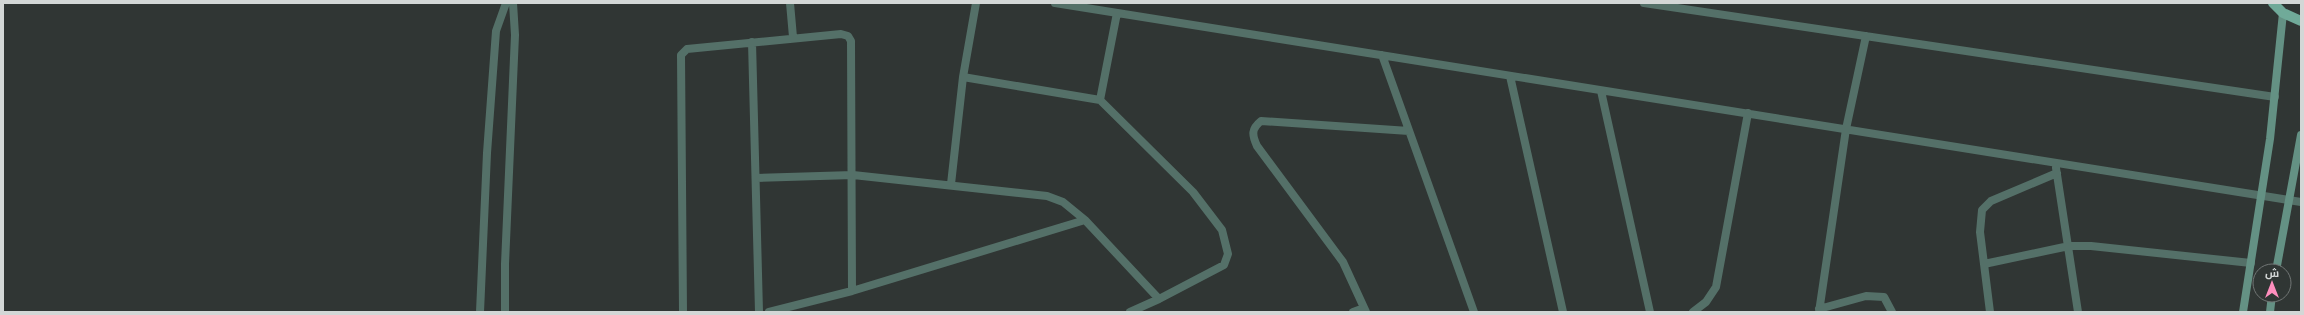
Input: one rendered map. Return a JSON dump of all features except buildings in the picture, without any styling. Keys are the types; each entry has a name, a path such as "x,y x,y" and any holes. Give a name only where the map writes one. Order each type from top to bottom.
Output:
{"main road":[{"path":"2273,3 2284,13 2301,21"},
{"path":"2243,312 2262,196 2284,13"},
{"path":"2277,263 2301,135"}],"street":[{"path":"480,312 486,154 496,32 506,3"},
{"path":"505,312 505,264 515,35 513,3"},
{"path":"790,3 793,38"},
{"path":"951,184 963,77 976,3"},
{"path":"1055,3 2301,202"},
{"path":"1644,3 2275,97"},
{"path":"1100,100 1117,13"},
{"path":"683,312 681,56 687,49 841,34 848,36 851,41 853,175 852,291"},
{"path":"1866,36 1846,129 1819,311 1873,295 1884,297 1892,312"},
{"path":"752,42 757,178 759,312"},
{"path":"1382,56 1474,312"},
{"path":"1510,76 1563,312"},
{"path":"963,77 1100,100 1193,192 1222,230 1226,243 1227,260 1224,265 1159,299 1130,312"},
{"path":"1601,90 1650,312"},
{"path":"1693,312 1706,302 1716,287 1748,113"},
{"path":"1353,312 1365,310 1342,262 1257,146 1252,134 1255,126 1261,121 1409,131"},
{"path":"2054,162 2069,246 2078,312"},
{"path":"1990,312 1979,222 1982,210 1985,205 1991,201 2057,173"},
{"path":"757,178 853,175 911,183 951,184 1047,196 1063,202 1085,220 1159,299"},
{"path":"769,312 852,291 1085,220"},
{"path":"1984,264 2069,246 2091,246 2251,263"}]}
